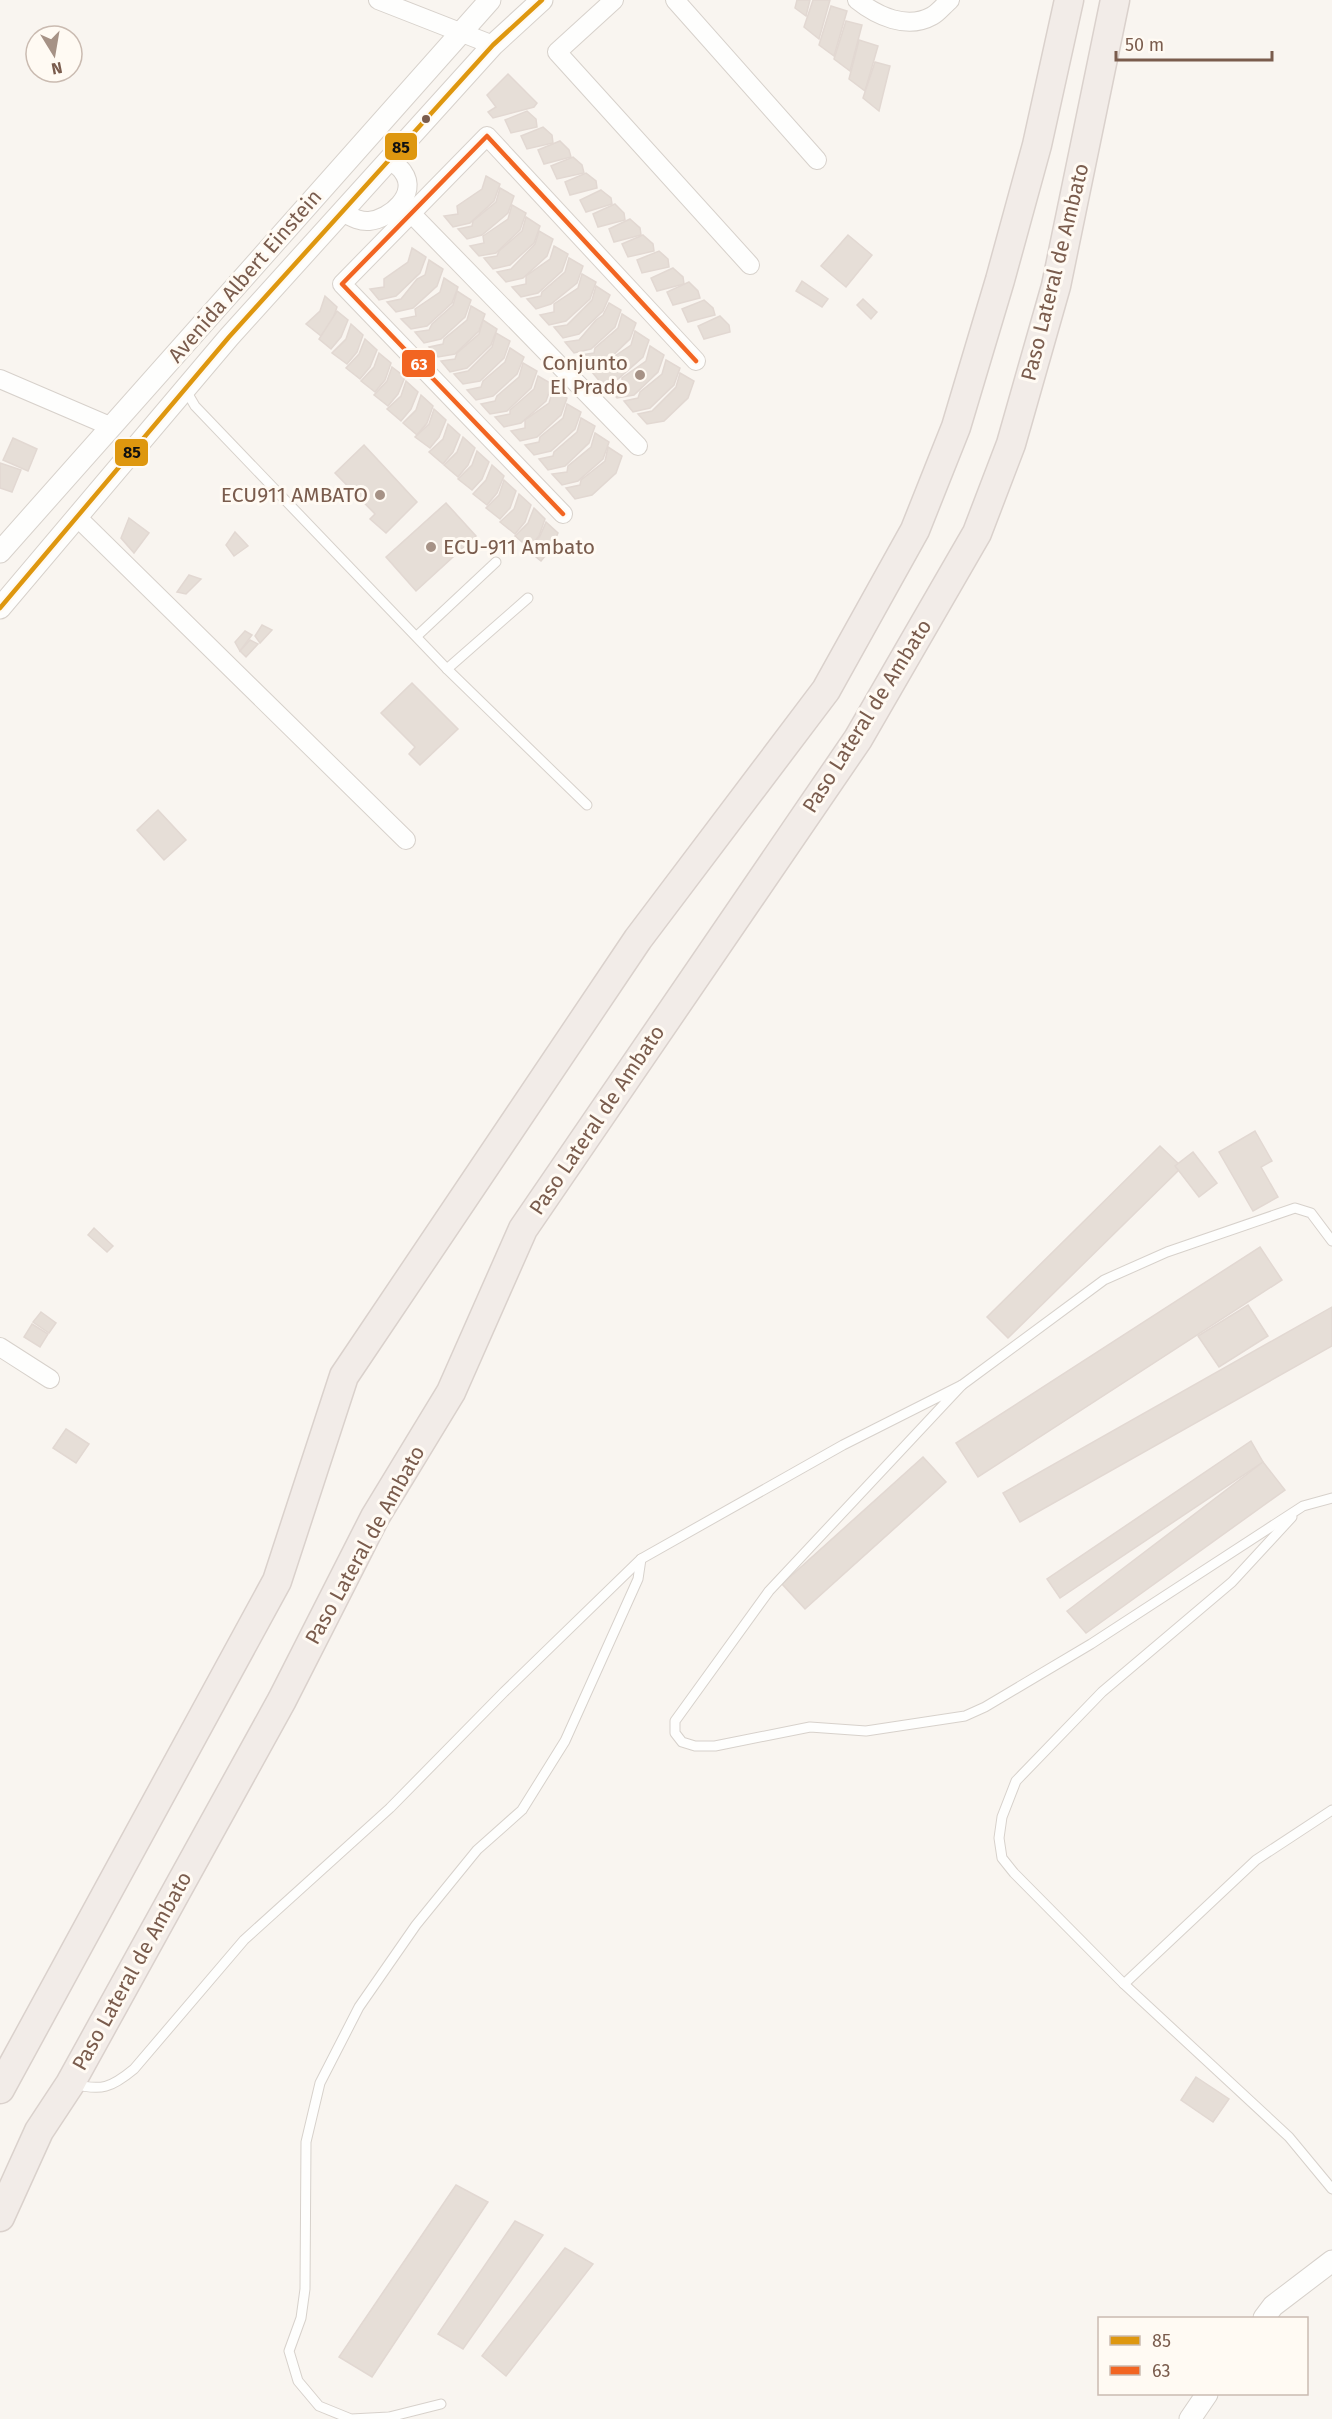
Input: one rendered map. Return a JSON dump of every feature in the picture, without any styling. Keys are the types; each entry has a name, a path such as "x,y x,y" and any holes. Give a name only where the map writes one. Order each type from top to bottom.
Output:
{"highway":[{"path":"0,2089 277,1581 344,1377 638,939 826,690 915,530 956,426 1000,280 1037,145 1069,0"},
{"name":"Paso Lateral de Ambato","path":"0,2217 39,2131 70,2084 282,1700 375,1517 451,1392 523,1229 858,739 977,533 1011,444 1056,286 1115,0"}],"street":[{"path":"378,0 493,45"},
{"name":"Avenida Albert Einstein","path":"3,544 112,427 460,31 490,0"},
{"name":"Avenida Albert Einstein","path":"0,608 185,389 389,159 493,45 542,0"},
{"path":"675,0 817,160"},
{"path":"857,0 874,14 904,21 931,17 950,0"},
{"path":"603,4 557,52 750,265"},
{"path":"563,514 342,284 407,208 487,136 696,361"},
{"path":"389,159 403,172 408,184 407,208 638,446"},
{"path":"342,212 356,219 369,221 407,208"},
{"path":"162,370 185,389"},
{"path":"0,380 112,427"},
{"path":"78,518 406,840"},
{"path":"0,1347 50,1379"},
{"path":"1265,2317 1273,2306 1332,2261"},
{"path":"1190,2419 1206,2395"}],"lane":[{"path":"185,389 195,406 447,669 587,805"},
{"path":"417,636 496,562"},
{"path":"447,669 528,598"},
{"path":"70,2084 95,2090 116,2084 135,2069 243,1940 390,1808 504,1692 641,1560 843,1445 962,1385 1104,1280 1167,1252 1295,1208 1311,1213 1332,1242"},
{"path":"962,1385 769,1591 675,1721 675,1734 682,1742 695,1746 715,1746 810,1727 866,1731 964,1716 985,1707 1091,1644 1303,1506 1332,1498"},
{"path":"1303,1506 1232,1582 1102,1692 1016,1781 1002,1817 999,1838 1002,1858 1014,1873 1125,1984 1289,2137 1332,2189"},
{"path":"441,2404 389,2417 351,2419 319,2406 298,2381 290,2351 301,2318 305,2289 306,2142 320,2083 359,2007 416,1925 477,1850 522,1810 565,1741 638,1580 641,1560"},
{"path":"1125,1984 1257,1860 1332,1810"}],"building":[{"path":"797,0 810,0 806,16 795,8"},
{"path":"813,0 830,0 819,39 804,27"},
{"path":"831,6 847,11 834,56 819,45"},
{"path":"846,21 862,25 850,71 834,59"},
{"path":"859,40 878,46 865,91 849,79"},
{"path":"875,62 890,66 879,111 863,98"},
{"path":"508,74 537,103 534,107 493,118 488,112 496,107 487,95"},
{"path":"527,111 536,119 537,127 511,133 505,120"},
{"path":"543,127 552,135 553,143 527,149 521,136"},
{"path":"560,141 569,150 571,157 544,164 538,150"},
{"path":"573,157 582,165 584,173 557,179 551,166"},
{"path":"586,173 596,181 597,188 570,195 565,182"},
{"path":"486,176 500,184 494,201 470,223 453,227 444,216 458,214 457,206 482,189"},
{"path":"500,188 514,196 508,213 482,235 467,239 458,229 472,226 473,221 496,202"},
{"path":"601,190 611,198 612,204 586,212 580,200"},
{"path":"615,204 624,213 625,220 598,227 593,214"},
{"path":"512,205 526,213 520,230 496,253 479,256 470,246 484,243 483,236 508,219"},
{"path":"526,217 540,226 534,243 510,265 493,269 484,258 497,256 499,251 522,231"},
{"path":"630,219 640,228 641,235 614,242 609,229"},
{"path":"539,231 553,239 547,256 523,278 506,282 497,272 511,269 535,244"},
{"path":"643,235 653,244 654,251 628,257 622,244"},
{"path":"848,235 872,255 846,287 821,266"},
{"path":"554,246 568,254 562,271 538,293 521,297 512,287 526,284 526,276 550,259"},
{"path":"412,248 426,257 420,273 396,296 379,300 370,289 384,287 384,279 408,262"},
{"path":"659,251 668,259 669,267 642,273 637,260"},
{"path":"569,258 583,266 577,283 551,304 536,309 527,299 541,296 542,292 565,272"},
{"path":"429,260 443,269 437,286 413,308 396,312 387,302 401,299 417,279 425,275"},
{"path":"673,268 683,277 684,284 657,291 651,278"},
{"path":"582,274 596,282 590,299 566,321 549,325 540,315 554,312 554,304 578,288"},
{"path":"444,278 458,287 452,303 427,326 411,329 401,319 416,316 415,309 440,292"},
{"path":"802,281 828,299 822,307 796,291"},
{"path":"689,282 698,291 700,298 673,305 667,292"},
{"path":"596,286 610,295 603,311 579,334 563,338 554,327 567,325 592,300"},
{"path":"457,291 471,300 465,317 441,339 424,343 415,332 429,330 432,324 453,305"},
{"path":"325,296 337,307 331,324 321,336 306,324 320,311"},
{"path":"863,299 877,312 871,319 857,305"},
{"path":"704,300 713,308 715,315 688,322 682,309"},
{"path":"609,303 621,310 615,327 591,349 574,353 565,342 579,340 603,315"},
{"path":"471,306 485,314 479,331 455,354 438,357 429,347 443,344 444,339 467,320"},
{"path":"337,311 348,320 341,337 331,349 319,339"},
{"path":"622,314 636,323 630,339 606,362 589,366 580,355 594,353 595,348 618,328"},
{"path":"720,316 729,325 730,332 704,339 698,326"},
{"path":"483,320 497,329 491,345 467,368 450,372 441,361 455,359 457,353 479,334"},
{"path":"351,324 363,335 357,352 347,364 332,353 346,339"},
{"path":"635,331 649,340 643,357 618,379 601,383 592,372 607,370 606,362 631,345"},
{"path":"496,333 510,341 504,358 480,381 463,384 454,374 468,371 492,347"},
{"path":"365,339 377,350 370,367 360,379 346,368 359,354"},
{"name":"Conjunto El Prado","path":"650,346 664,355 658,372 634,395 617,398 608,388 622,385 622,378 646,361"},
{"path":"510,348 524,357 517,374 493,396 476,400 467,390 481,387 483,381 505,362"},
{"path":"379,353 391,363 385,380 375,392 361,381 374,367"},
{"path":"666,360 680,368 674,385 650,408 633,412 624,401 638,398 640,392 662,374"},
{"path":"523,363 537,371 531,388 507,411 490,414 481,404 495,401 497,396 519,377"},
{"path":"392,367 405,377 398,394 388,406 374,395 387,381"},
{"path":"680,373 694,381 688,398 664,421 647,424 638,414 652,411 676,387"},
{"path":"538,376 552,384 546,401 521,423 504,427 495,417 510,414 510,410 534,389"},
{"path":"406,381 418,392 411,409 401,421 387,409 401,396"},
{"path":"553,390 567,398 561,415 537,437 520,441 511,431 525,428 525,420 549,403"},
{"path":"421,395 433,406 427,423 417,435 403,423 416,410"},
{"path":"567,404 581,412 575,429 551,451 534,455 525,445 539,442 540,437 563,418"},
{"path":"434,409 446,420 439,437 430,448 415,437 429,424"},
{"path":"581,418 595,426 589,443 565,466 548,470 539,459 553,456 554,452 577,432"},
{"path":"448,424 460,435 453,452 443,464 429,452 443,439"},
{"path":"595,433 609,442 603,459 578,481 562,485 552,474 567,472 568,466 591,447"},
{"path":"463,437 475,448 468,465 458,477 444,465 457,452"},
{"path":"13,438 37,449 28,471 3,460"},
{"path":"364,445 417,502 386,533 370,519 375,514 335,473"},
{"path":"608,447 622,456 616,473 592,495 575,499 566,488 580,485 581,480 605,461"},
{"path":"477,451 489,462 482,479 472,490 458,479 472,465"},
{"path":"0,463 21,470 12,492 0,488"},
{"path":"492,465 504,476 497,493 487,505 473,494 486,480"},
{"path":"504,480 516,491 510,508 500,519 486,508 499,495"},
{"path":"519,494 531,505 525,522 515,534 500,522 514,509"},
{"name":"ECU-911 Ambato","path":"446,503 476,536 416,591 386,557"},
{"path":"534,508 545,519 539,536 529,548 515,536 528,523"},
{"path":"129,518 149,533 134,553 121,538"},
{"path":"546,522 558,533 551,549 541,561 527,550 540,536"},
{"path":"235,532 248,546 234,556 226,545"},
{"path":"189,575 201,579 186,594 177,592"},
{"path":"262,625 272,630 260,643 255,636"},
{"path":"245,631 252,635 240,651 235,642"},
{"path":"250,640 258,644 246,657 240,651"},
{"path":"412,683 458,729 420,765 409,754 415,747 381,713"},
{"path":"158,810 186,840 164,860 137,830"},
{"path":"1255,1131 1272,1161 1261,1167 1278,1197 1253,1211 1219,1152"},
{"path":"1160,1146 1182,1167 1008,1338 987,1317"},
{"path":"1193,1152 1217,1183 1199,1197 1175,1166"},
{"path":"94,1228 113,1246 107,1252 88,1235"},
{"path":"1260,1247 1282,1280 978,1477 956,1443"},
{"path":"1248,1305 1268,1336 1219,1367 1198,1336"},
{"path":"1332,1307 1332,1346 1020,1522 1003,1493"},
{"path":"41,1312 56,1323 49,1333 33,1322"},
{"path":"32,1324 48,1334 40,1347 24,1337"},
{"path":"66,1429 89,1444 76,1463 53,1448"},
{"path":"1251,1441 1263,1462 1060,1598 1047,1579"},
{"path":"923,1457 946,1482 805,1609 782,1584"},
{"path":"1263,1462 1285,1490 1086,1633 1067,1611"},
{"path":"1196,2077 1229,2099 1213,2122 1181,2100"},
{"path":"456,2185 488,2202 372,2377 339,2357"},
{"path":"515,2221 543,2235 463,2349 438,2334"},
{"path":"565,2248 593,2264 506,2376 482,2356"}],"transit line":[{"name":"85","path":"0,608 229,337 493,45 542,0"},
{"name":"63","path":"563,514 342,284 487,136 696,361"}],"place":[{"name":"Conjunto El Prado","path":"640,375"},
{"name":"ECU911 AMBATO","path":"380,495"},
{"name":"ECU-911 Ambato","path":"431,547"}]}
